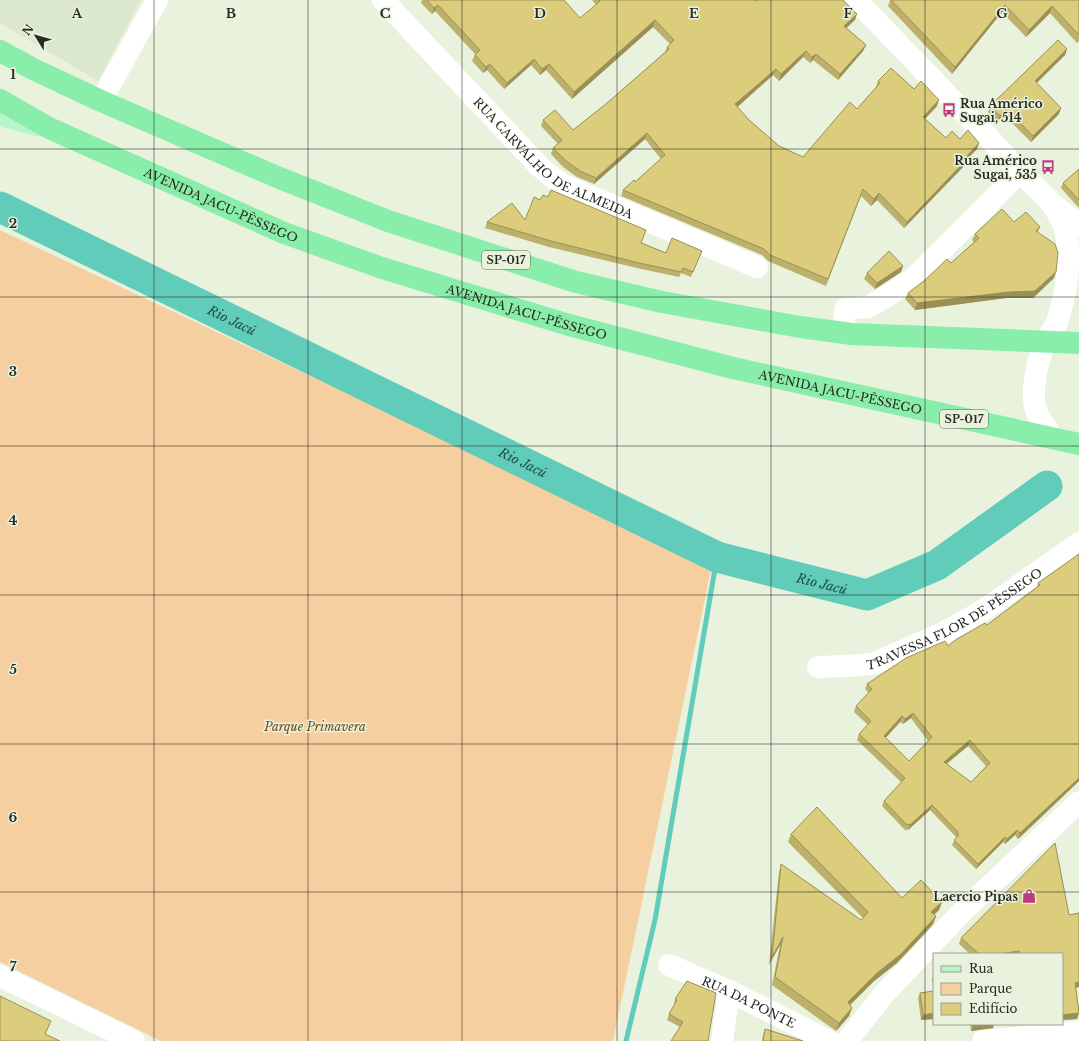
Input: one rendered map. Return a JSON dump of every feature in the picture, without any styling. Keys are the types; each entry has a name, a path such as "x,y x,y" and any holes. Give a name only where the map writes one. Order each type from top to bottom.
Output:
{"highway":[{"name":"SP-017","path":"0,51 33,69 101,101 277,177 388,221 576,282 662,302 793,326 842,333 1079,343"},
{"name":"AVENIDA JACU-PÊSSEGO","path":"0,100 49,128 284,233 382,268 569,325 733,368 1079,444"}],"main road":[{"path":"0,115 49,128"}],"street":[{"path":"101,101 157,0"},
{"name":"RUA CARVALHO DE ALMEIDA","path":"383,0 540,166 561,184 757,266"},
{"path":"856,0 1052,204 1079,225"},
{"path":"842,333 845,310 868,307 914,278 1021,171"},
{"path":"1052,204 1065,227 1073,267 1061,310 1046,342 1036,374 1034,393 1036,408 1043,423 1053,438"},
{"name":"TRAVESSA FLOR DE PÊSSEGO","path":"818,667 872,664 943,633 997,601 1079,543"},
{"path":"847,1041 884,994 964,910 1079,802"},
{"name":"RUA DA PONTE","path":"669,965 729,991 829,1041"},
{"path":"0,976 112,1036 134,1041"},
{"path":"722,1041 729,991"},
{"path":"983,1041 1079,1032"}],"shaded area":[{"path":"0,0 141,0 98,81 0,23"}],"green space":[{"name":"Parque Primavera","path":"0,230 712,565 613,1041 161,1041 0,962"}],"building":[{"path":"427,0 564,0 580,18 600,1 599,0 843,0 857,14 844,26 866,45 840,74 816,54 812,57 806,51 781,74 776,69 735,104 748,119 779,146 803,157 850,102 857,109 880,83 878,81 891,68 914,89 921,81 939,100 923,117 946,138 952,131 960,139 968,130 979,143 966,157 968,158 907,222 879,193 874,199 863,189 828,279 770,255 764,249 623,190 634,180 635,182 665,155 647,133 596,178 580,171 566,161 553,148 562,140 543,120 555,110 573,130 606,104 669,49 667,47 674,40 655,20 574,92 549,64 542,69 534,59 507,83 490,64 486,67 475,55 480,50 438,5 434,8"},
{"path":"891,0 1079,0 1079,35 1052,6 1029,30 1005,5 955,67"},
{"path":"1058,40 1067,49 1035,81 1061,108 1033,136 1006,109 1000,116 990,106"},
{"path":"1079,169 1079,200 1063,183"},
{"path":"551,190 646,230 641,243 666,253 672,238 702,251 693,272 683,268 681,272 639,263 551,241 487,222 512,203 525,220 534,197 540,200 543,195 548,197"},
{"path":"1002,209 1014,222 1026,212 1040,227 1036,231 1055,244 1058,253 1056,272 1035,291 1009,292 917,303 908,293 925,280 947,259 951,263 979,238 975,234"},
{"path":"889,251 903,266 877,283 867,273"},
{"path":"1079,554 1079,778 1020,833 1017,830 1007,839 1005,837 978,864 954,840 959,835 957,834 958,832 932,805 910,825 907,825 884,801 905,778 859,734 871,721 856,706 872,689 867,684 906,658 945,641 948,646 985,623 987,625 1040,585 1038,583","holes":["913,713 932,737 909,761 884,736 902,716 905,719","970,740 990,763 971,782 944,762"]},
{"path":"817,807 902,898 921,880 942,902 931,912 936,916 900,955 877,973 848,1002 852,1008 839,1023 775,977 783,937 772,957 781,864 861,920 868,912 791,834"},
{"path":"1055,843 1069,915 1079,913 1079,982 1075,983 1079,1013 1063,1015 1063,953 1019,953 1019,951 1006,953 978,953 961,938"},
{"path":"687,981 716,993 708,1041 671,1041 683,1022 669,1014 677,1000 675,999"},
{"path":"933,991 933,1013 923,1015 920,993"},
{"path":"0,996 51,1021 45,1034 60,1041 0,1041"},
{"path":"765,1029 803,1041 763,1041"}],"waterway":[{"name":"Rio Jacú","path":"0,207 717,557 867,595 937,565 1047,486"},
{"path":"626,1041 655,920 717,557"}],"place":[{"name":"Rua Américo Sugai, 514","path":"949,110"},
{"name":"Rua Américo Sugai, 535","path":"1048,167"},
{"name":"Laercio Pipas","path":"1029,896"}]}
